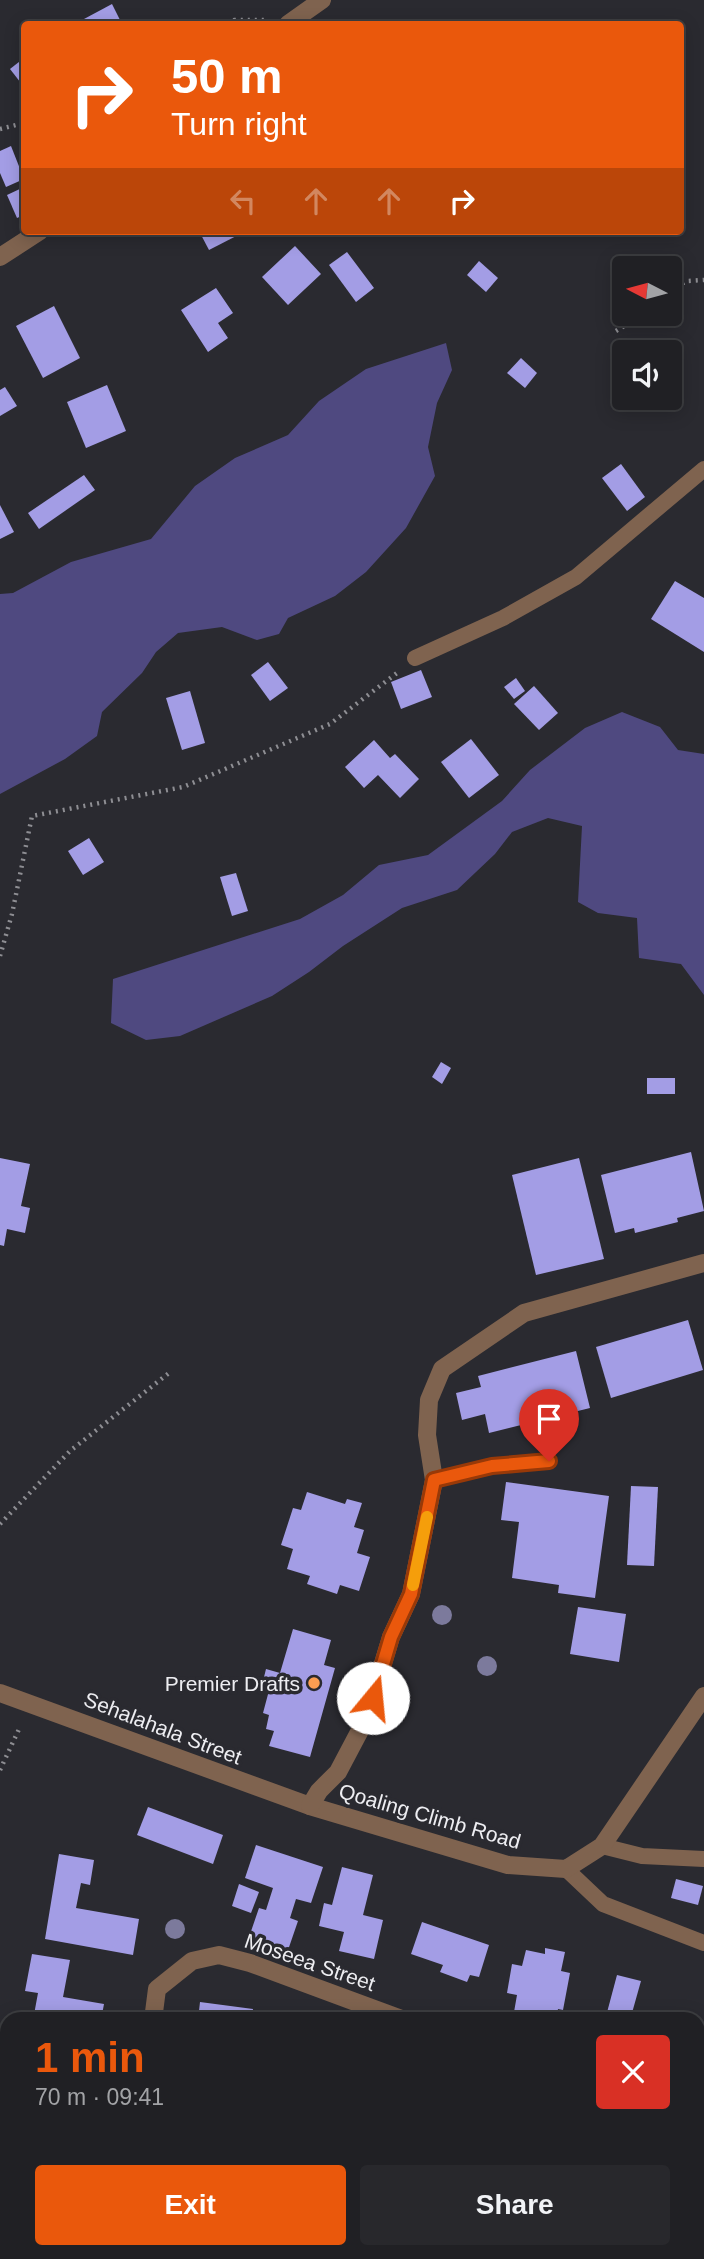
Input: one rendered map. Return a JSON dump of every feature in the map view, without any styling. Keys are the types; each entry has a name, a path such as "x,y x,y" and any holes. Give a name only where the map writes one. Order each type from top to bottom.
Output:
{"street":[{"path":"292,21 323,0"},
{"path":"0,257 34,235"},
{"path":"310,1806 319,1791 338,1772 366,1718 391,1637 411,1594 434,1480 427,1435 429,1400 442,1369 524,1312 704,1263"},
{"name":"Sehalahala Street","path":"0,1693 310,1806"},
{"path":"566,1869 602,1846 704,1696"},
{"name":"Qoaling Climb Road","path":"310,1806 508,1865 566,1869"},
{"name":"Moseea Street","path":"154,2012 157,1989 192,1961 219,1955 250,1963 382,2012"}],"lane":[{"path":"415,658 503,618 576,577 704,469"},
{"path":"434,1480 492,1466 549,1461"},
{"path":"602,1846 642,1856 704,1859"},
{"path":"566,1869 603,1904 704,1943"}],"path":[{"path":"232,21 267,21"},
{"path":"0,129 21,124"},
{"path":"682,284 704,280"},
{"path":"616,331 624,326"},
{"path":"0,956 12,914 32,816 183,787 330,724 415,658"},
{"path":"0,1524 70,1451 169,1373"},
{"path":"0,1770 31,1703"}],"shaded area":[{"path":"446,343 452,370 437,403 428,447 435,476 406,528 366,572 335,596 288,618 279,634 257,640 222,627 178,633 156,652 142,673 102,712 97,736 65,759 0,794 0,594 13,593 71,562 151,539 195,486 235,458 288,435 319,401 366,369"},
{"path":"622,712 660,727 678,750 704,754 704,995 681,964 639,958 637,918 598,913 578,902 582,826 548,818 512,832 495,854 457,890 402,908 272,996 180,1036 146,1040 111,1023 113,979 300,919 343,895 379,865 428,855 502,801 530,770 585,728"}],"building":[{"path":"112,4 120,21 85,21 84,19"},
{"path":"21,60 21,83 10,69"},
{"path":"11,146 21,171 21,180 6,187 0,173 0,151"},
{"path":"21,188 21,216 17,218 7,195"},
{"path":"201,235 238,235 209,250"},
{"path":"295,246 321,274 288,305 262,277"},
{"path":"347,252 374,288 356,302 329,265"},
{"path":"479,261 498,278 486,292 467,275"},
{"path":"216,288 233,313 218,323 228,338 208,352 181,310"},
{"path":"54,306 80,358 43,378 16,326"},
{"path":"521,358 537,373 525,388 507,373"},
{"path":"107,385 126,431 86,448 67,402"},
{"path":"5,387 17,406 0,416 0,390"},
{"path":"621,464 645,497 627,511 602,478"},
{"path":"84,475 95,490 39,529 28,513"},
{"path":"0,505 14,532 0,539"},
{"path":"675,581 704,598 704,652 651,619"},
{"path":"268,662 288,688 270,701 251,675"},
{"path":"421,670 432,697 401,709 391,682"},
{"path":"516,678 525,691 514,699 504,687"},
{"path":"534,686 558,713 539,730 514,704"},
{"path":"190,691 205,743 182,750 166,698"},
{"path":"471,739 499,775 469,798 441,762"},
{"path":"374,740 390,758 395,754 419,779 400,798 378,775 364,788 345,767"},
{"path":"89,838 104,862 83,875 68,851"},
{"path":"236,873 248,911 232,916 220,877"},
{"path":"441,1062 451,1068 442,1084 432,1077"},
{"path":"647,1078 675,1078 675,1094 647,1094"},
{"path":"691,1152 704,1211 677,1218 678,1222 635,1233 634,1228 615,1233 601,1175"},
{"path":"0,1158 30,1164 21,1206 30,1208 25,1233 7,1229 4,1246 0,1245"},
{"path":"579,1158 604,1259 536,1275 512,1175"},
{"path":"688,1320 703,1370 611,1398 596,1347"},
{"path":"576,1351 590,1408 489,1433 485,1414 462,1420 456,1393 481,1387 478,1376"},
{"path":"506,1482 609,1496 595,1598 558,1593 559,1585 512,1578 519,1522 501,1520"},
{"path":"631,1486 658,1487 654,1566 627,1565"},
{"path":"307,1492 345,1504 347,1499 362,1503 354,1527 364,1530 357,1553 370,1557 359,1591 340,1585 337,1594 307,1584 310,1576 287,1569 293,1549 281,1545 293,1508 301,1510"},
{"path":"578,1607 626,1614 619,1662 570,1654"},
{"path":"293,1629 331,1640 324,1665 335,1668 310,1757 269,1746 274,1731 266,1729 269,1715 263,1713 271,1683 263,1681 266,1669 280,1673"},
{"path":"148,1807 223,1835 213,1864 137,1835"},
{"path":"256,1845 323,1867 311,1903 296,1899 290,1918 298,1921 287,1953 248,1940 259,1908 266,1910 273,1888 245,1878"},
{"path":"59,1854 94,1860 90,1885 81,1883 76,1908 139,1919 133,1955 45,1939"},
{"path":"342,1867 373,1875 363,1915 383,1920 374,1959 339,1951 344,1932 319,1926 324,1903 332,1905"},
{"path":"676,1879 703,1886 698,1905 671,1898"},
{"path":"239,1884 259,1892 251,1913 232,1906"},
{"path":"422,1922 489,1945 479,1977 470,1975 467,1982 440,1972 443,1965 411,1954"},
{"path":"545,1948 565,1952 561,1971 570,1973 563,2010 514,2012 517,1995 507,1993 512,1964 522,1966 526,1950 545,1954"},
{"path":"32,1954 70,1960 63,1997 104,2004 102,2012 34,2012 38,1993 25,1991"},
{"path":"617,1975 641,1981 632,2012 607,2012"},
{"path":"200,2002 253,2009 253,2012 199,2012"}],"slow traffic":[{"path":"413,1585 427,1517"}],"place":[{"name":"Premier Drafts","path":"314,1683"}],"route":[{"path":"373,1698 391,1637 411,1594 434,1480 492,1466 549,1461"}]}
